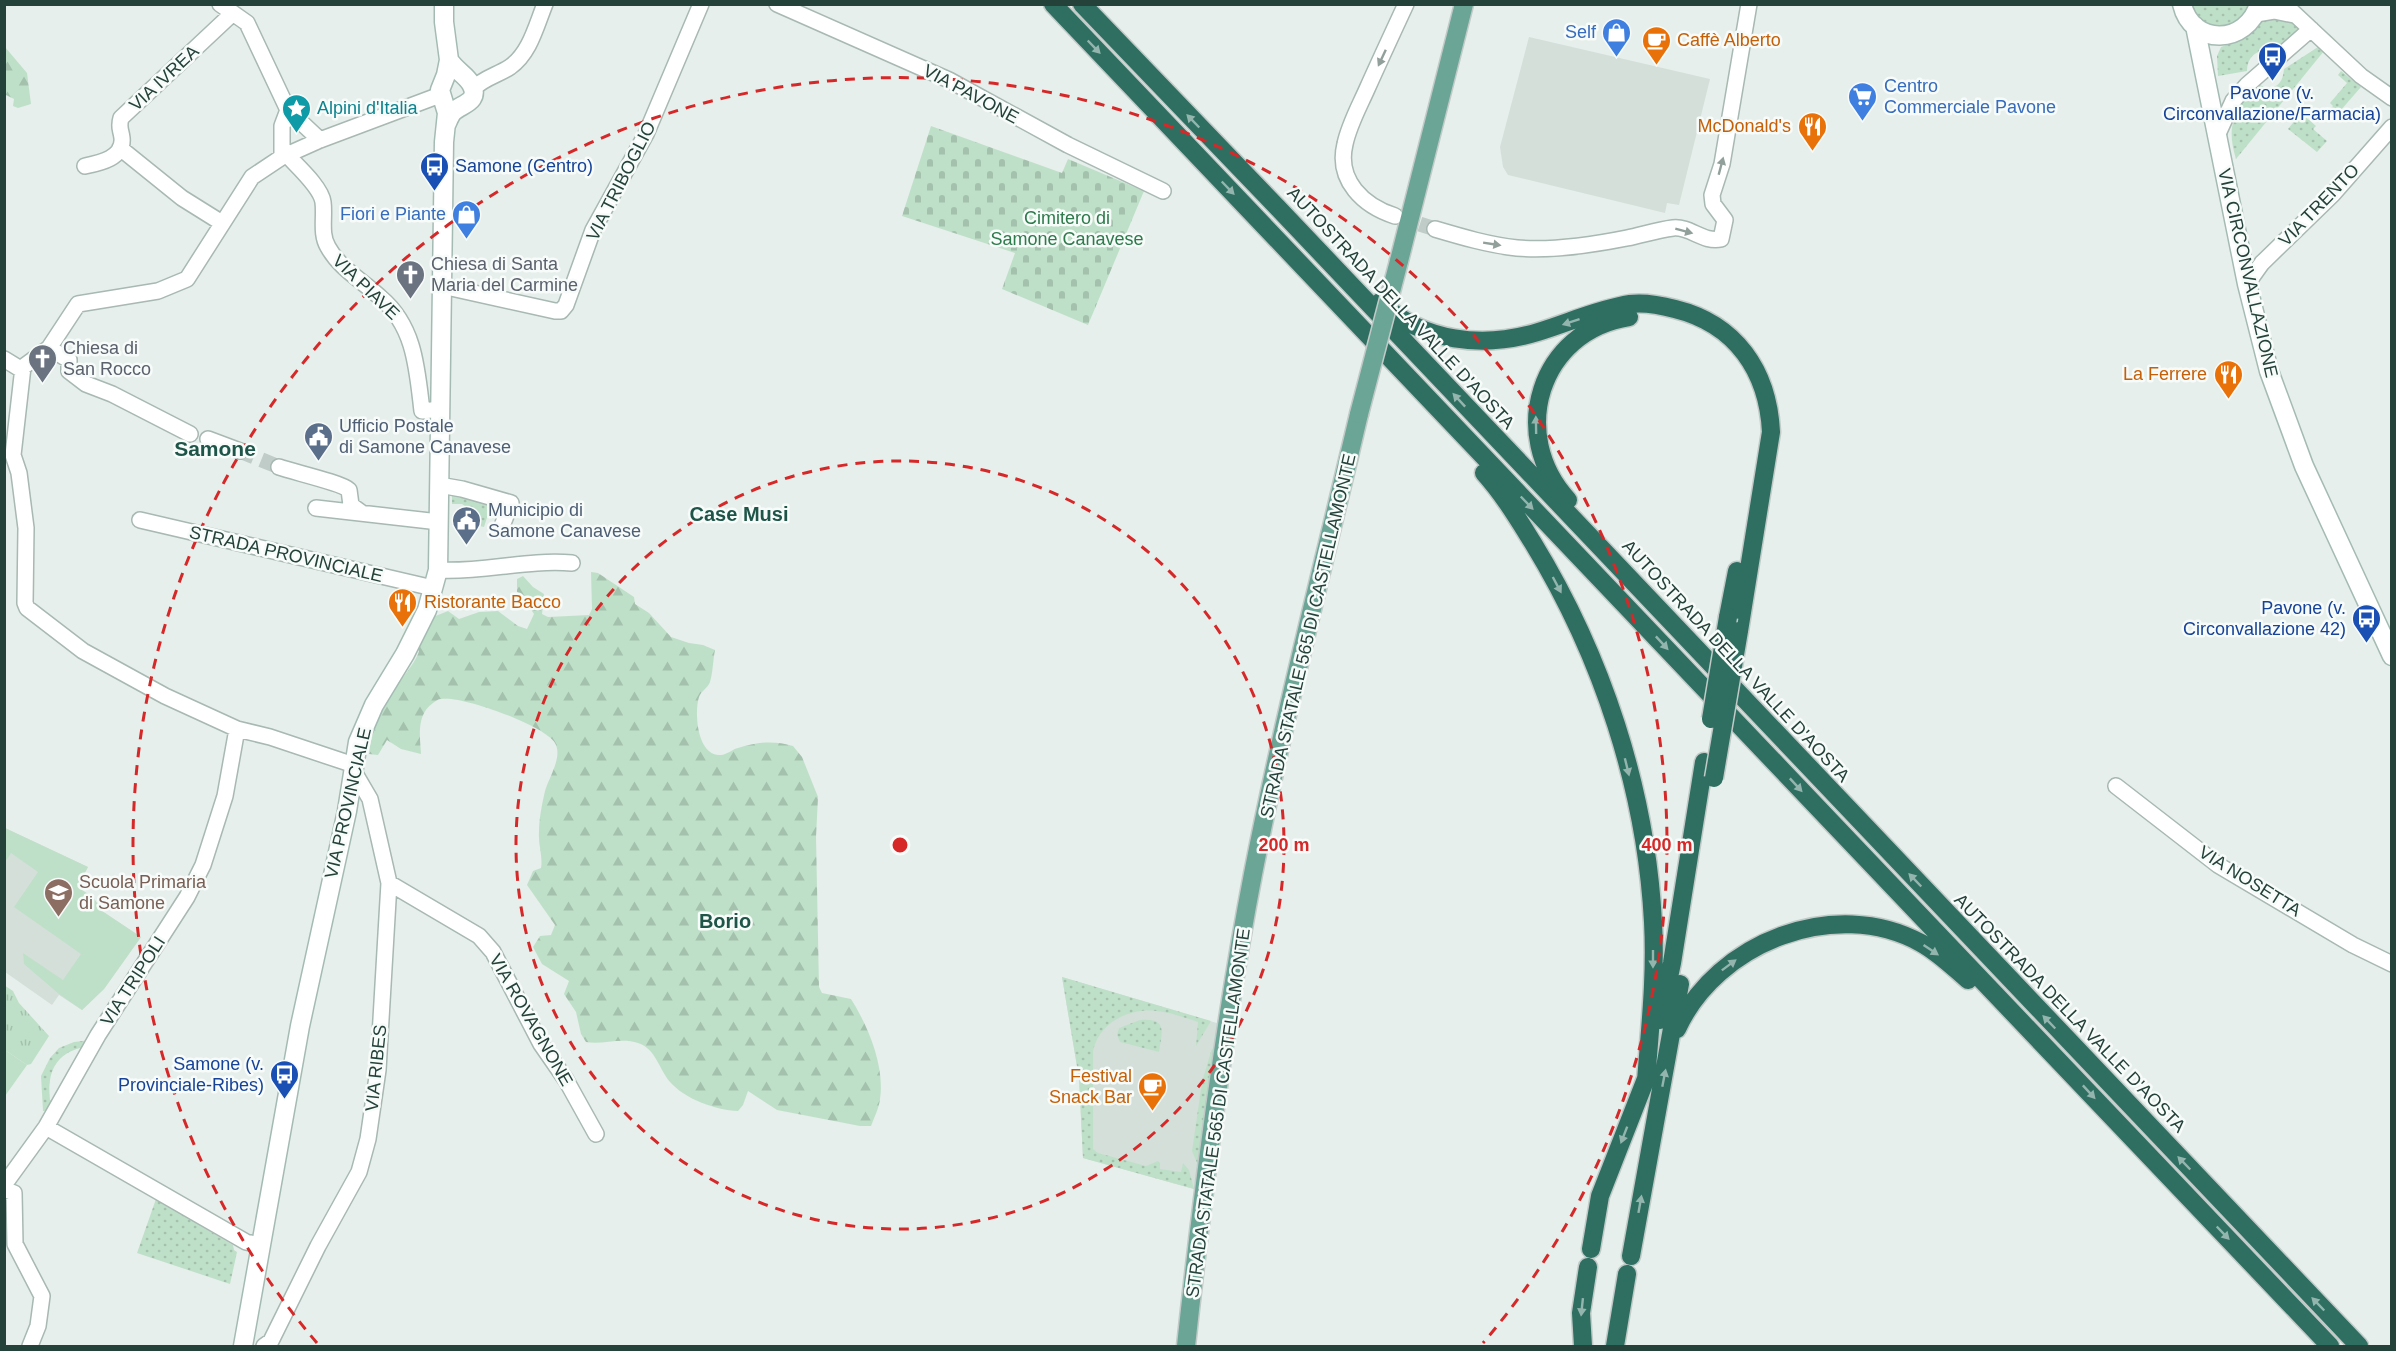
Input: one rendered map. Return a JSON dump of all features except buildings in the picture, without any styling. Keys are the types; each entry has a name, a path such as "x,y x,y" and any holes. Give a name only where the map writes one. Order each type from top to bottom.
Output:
{"highway":[{"path":"1053,4 2330,1347"},
{"name":"AUTOSTRADA DELLA VALLE D'AOSTA","path":"1082,4 2359,1347"},
{"path":"1278,208 1309,230 1382,304 1415,327 1446,338 1481,341 1516,338 1612,308 1644,303 1695,314 1732,339 1749,358 1769,401 1772,432 1704,762 1672,963 1646,1081 1600,1196 1591,1249"},
{"path":"1615,1347 1670,1045 1714,778 1760,445 1761,418 1757,401 1744,370 1722,344 1708,334 1681,321 1651,316 1620,318 1608,322 1578,338 1564,351 1553,364 1539,396 1536,429 1543,460 1554,483 1596,530 1645,594"},
{"path":"1415,384 1448,434 1491,480 1506,500 1545,563 1592,657 1611,708 1623,747 1638,813 1652,910 1652,1017 1646,1081"},
{"path":"1670,1045 1694,999 1734,960 1768,940 1786,934 1822,926 1838,926 1887,931 1921,943 1968,980 2002,1016 2048,1049"},
{"path":"1583,1347 1581,1313 1588,1267"}],"main road":[{"name":"VIA PROVINCIALE","path":"243,1347 300,1026 362,731 427,610 438,570 446,124 453,112 446,97 449,60 444,4"},
{"name":"STRADA STATALE 565 DI CASTELLAMONTE","path":"1186,1347 1231,998 1254,873 1280,749 1359,414 1464,4"},
{"name":"VIA CIRCONVALLAZIONE","path":"2208,83 2210,56 2225,36 2243,29 2258,9"},
{"path":"2188,16 2209,34 2225,36"},
{"name":"VIA CIRCONVALLAZIONE","path":"2188,16 2208,83 2247,284 2269,371 2304,466 2391,656"},
{"name":"VIA PROVINCIALE","path":"446,97 468,104 471,100 471,81 449,60"},
{"path":"446,97 452,76 471,81"}],"street":[{"path":"471,81 513,64 525,51 545,4"},
{"name":"VIA TRIBOGLIO","path":"442,286 561,311 566,305 593,230 646,134 701,4"},
{"name":"VIA PAVONE","path":"777,4 949,80 1068,145 1163,191"},
{"path":"1395,216 1370,205 1355,193 1346,172 1344,147 1352,123 1406,4"},
{"path":"1435,229 1478,242 1517,248 1551,248 1627,238 1675,228 1687,229 1714,241 1721,239 1725,220 1713,204 1712,195 1722,164 1749,4"},
{"path":"2170,4 2188,16"},
{"name":"VIA IVREA","path":"120,148 122,138 118,127 121,118 227,9 248,23 288,110"},
{"path":"2258,9 2290,10 2361,76 2391,98"},
{"path":"2217,136 2233,101 2247,85 2311,29"},
{"path":"354,768 270,737 237,729 165,696 83,651 27,608 26,528 19,473 14,455 22,370 49,348 78,304 158,291 187,279 252,177 285,156 320,140 446,97"},
{"path":"285,156 282,126 288,110 320,140"},
{"name":"VIA TRENTO","path":"2247,284 2262,263 2333,194 2391,127"},
{"path":"85,166 111,158 120,148 182,198 222,223"},
{"name":"VIA PIAVE","path":"285,156 319,191 323,200 324,240 334,257 382,298 405,327 416,356 422,411 441,409"},
{"path":"49,348 69,360 69,371 86,384 112,394 190,434"},
{"path":"4,359 22,370"},
{"path":"208,439 240,451"},
{"path":"279,467 344,485 349,490 351,505 362,513"},
{"path":"439,485 511,503 502,526"},
{"path":"316,508 439,522"},
{"name":"STRADA PROVINCIALE","path":"140,520 433,588"},
{"path":"438,570 452,571 507,564 572,563"},
{"name":"VIA TRIPOLI","path":"30,1347 38,1326 42,1296 15,1244 14,1193 4,1187 46,1127 98,1035 187,897 202,866 225,796 237,729"},
{"name":"VIA RIBES","path":"264,1347 271,1341 280,1326 318,1246 359,1172 368,1139 378,1070 388,883 370,799 354,768"},
{"name":"VIA NOSETTA","path":"2116,786 2218,865 2354,945 2391,964"},
{"name":"VIA ROVAGNONE","path":"388,883 479,936 493,952 541,1044 566,1080 596,1134"},
{"path":"46,1127 246,1242 260,1245"}],"shaded area":[{"path":"1529,37 1710,79 1679,205 1667,203 1665,213 1508,175 1503,167 1500,147"},
{"name":"Scuola Primaria di Samone","path":"5,828 88,867 77,887 93,897 102,911 141,937 104,989 82,1010 59,995 52,1005 5,972"},
{"path":"1062,977 1220,1024 1194,1189 1083,1158 1079,1078"}],"green space":[{"path":"2189,5 2253,5 2247,17 2220,30 2198,21"},
{"path":"2275,17 2291,22 2301,30 2275,53 2260,51 2252,56 2247,71 2218,76 2217,56 2221,47 2247,37 2263,21"},
{"path":"5,47 27,73 31,104 18,108 13,106 14,99 6,95 5,99"},
{"path":"2318,47 2324,51 2236,159 2232,136 2234,118 2257,83 2267,89 2275,87 2283,77 2284,69"},
{"path":"2341,71 2361,87 2334,118 2328,112 2333,106 2330,103 2347,83 2338,75"},
{"path":"2301,113 2316,126 2313,129 2327,141 2317,152 2288,129"},
{"name":"Cimitero di Samone Canavese","path":"931,126 1062,173 1068,159 1144,191 1088,325 1002,289 1015,253 902,216"},
{"path":"452,490 492,502 484,527 466,523 468,508 462,504 452,504"},
{"path":"591,572 598,573 634,597 635,604 649,613 671,637 715,650 710,682 700,695 697,713 699,732 707,749 713,754 721,755 752,744 779,743 793,746 802,757 818,797 816,837 819,987 822,993 851,999 874,1047 881,1086 879,1106 871,1126 860,1126 777,1110 748,1091 738,1111 710,1106 676,1088 644,1046 632,1041 586,1042 581,1034 576,1012 564,994 569,981 542,964 533,947 540,936 551,935 555,925 527,885 533,871 541,868 540,817 545,791 557,754 555,743 548,736 519,720 483,706 440,699 428,708 421,720 421,754 401,749 387,740 378,755 369,754 372,734 379,713 414,662 419,651 417,648 433,617 448,611 459,619 479,612 498,611 518,626 527,629 534,614 528,605 528,598 517,592 517,579 523,576 533,587 544,594 542,614 548,617 589,615 592,609"},
{"name":"Scuola Primaria di Samone","path":"5,828 88,867 77,887 93,897 102,911 141,937 104,989 82,1010 24,964 23,953 63,980 81,954 14,907 38,872 11,853 5,862"},
{"path":"1062,977 1211,1021 1196,1046 1198,1022 1161,1012 1135,1012 1116,1019 1108,1025 1096,1041 1093,1051 1093,1149 1098,1153 1146,1166 1158,1161 1160,1169 1181,1172 1183,1163 1189,1170 1194,1189 1083,1158 1079,1078"},
{"path":"4,985 13,991 19,1003 49,1036 31,1064 27,1065 5,1050"},
{"path":"1140,1020 1155,1021 1161,1027 1159,1052 1120,1042 1117,1035 1119,1028"},
{"path":"91,1040 83,1054 80,1048 71,1051 58,1061 51,1074 49,1091 52,1101 46,1111 43,1111 41,1076 50,1058 59,1048 74,1042"},
{"path":"1212,1048 1215,1054 1198,1165 1192,1151 1202,1082"},
{"path":"5,1050 27,1065 5,1096"},
{"path":"156,1199 233,1245 237,1252 230,1284 137,1253"}],"tunnel":[{"path":"1398,217 1435,229"},
{"path":"240,451 279,467"}],"place":[{"name":"Self","path":"1617,58"},
{"name":"Caffè Alberto","path":"1656,66"},
{"name":"Pavone (v. Circonvallazione/Farmacia)","path":"2272,82"},
{"name":"Centro Commerciale Pavone","path":"1863,122"},
{"name":"Alpini d'Italia","path":"296,134"},
{"name":"McDonald's","path":"1812,152"},
{"name":"Samone (Centro)","path":"434,192"},
{"name":"Fiori e Piante","path":"467,240"},
{"name":"Chiesa di Santa Maria del Carmine","path":"410,300"},
{"name":"Chiesa di San Rocco","path":"42,384"},
{"name":"La Ferrere","path":"2228,400"},
{"name":"Ufficio Postale di Samone Canavese","path":"318,462"},
{"name":"Municipio di Samone Canavese","path":"467,546"},
{"name":"Ristorante Bacco","path":"403,628"},
{"name":"Pavone (v. Circonvallazione 42)","path":"2367,644"},
{"name":"Scuola Primaria di Samone","path":"58,918"},
{"name":"Samone (v. Provinciale-Ribes)","path":"285,1100"},
{"name":"Festival Snack Bar","path":"1153,1112"}],"district":[{"name":"Samone","path":"215,448"},
{"name":"Case Musi","path":"739,514"},
{"name":"Borio","path":"725,921"}]}
